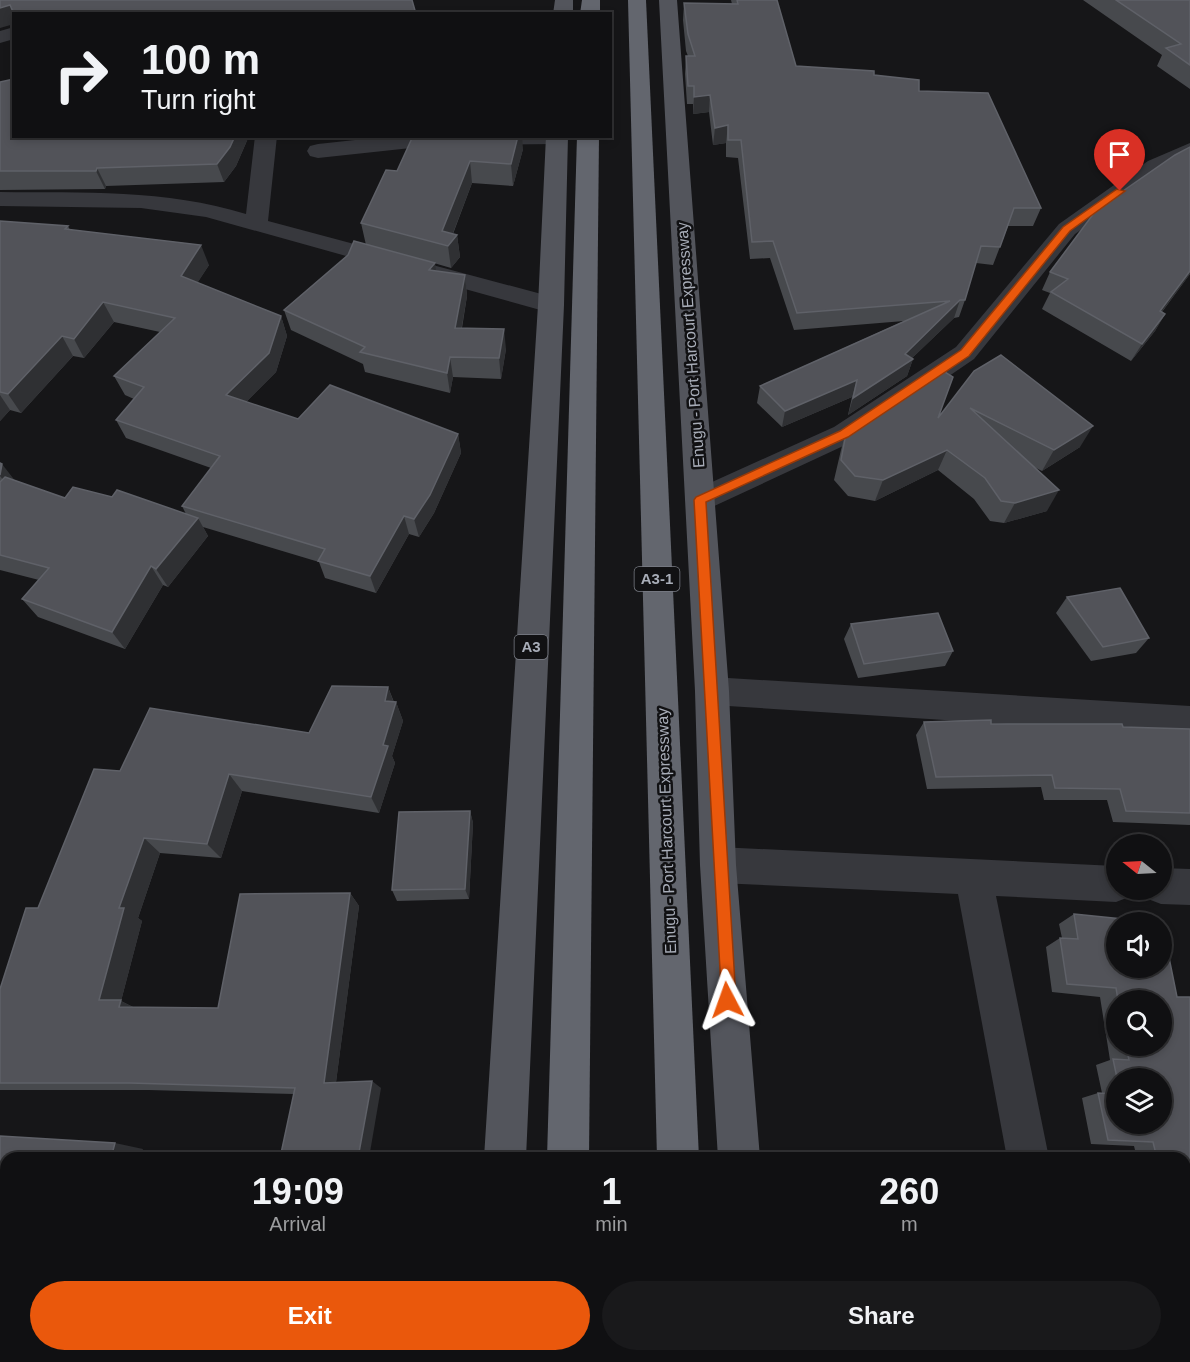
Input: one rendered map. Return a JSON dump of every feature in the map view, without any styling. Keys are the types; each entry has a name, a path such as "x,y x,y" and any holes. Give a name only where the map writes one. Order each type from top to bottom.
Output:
{"highway":[{"name":"Enugu - Port Harcourt Expressway","path":"637,0 678,1152"},
{"path":"568,1152 588,138"}],"main road":[{"name":"Enugu - Port Harcourt Expressway","path":"668,0 712,691 718,865 739,1152"},
{"name":"A3","path":"505,1152 551,305 557,138"}],"street":[{"path":"256,225 266,138"},
{"path":"318,152 440,138"},
{"path":"700,500 844,434 965,353 1067,229 1156,166 1190,150"},
{"path":"0,199 141,201 209,210 256,225 551,305"},
{"path":"712,691 1190,721"},
{"path":"718,865 1106,884"},
{"path":"974,878 1027,1152"},
{"path":"1172,886 1190,887"}],"building":[{"path":"0,0 412,0 415,12 13,12 10,5 0,8"},
{"path":"737,0 777,0 796,66 874,71 874,75 919,80 919,91 988,93 1041,208 1014,208 1000,247 981,246 965,300 960,300 905,354 913,359 853,398 857,380 785,411 760,386 950,301 797,313 773,241 752,242 741,140 728,140 728,125 715,128 710,95 694,97 694,86 688,86 686,56 695,56 688,34 684,3 738,4"},
{"path":"1116,0 1190,0 1190,65 1166,48 1181,44"},
{"path":"12,79 12,138 234,138 217,164 97,168 96,171 0,171 0,82"},
{"path":"412,138 518,138 511,164 470,161 442,231 457,235 448,246 361,223 386,170 397,171"},
{"path":"1190,147 1190,271 1160,311 1165,314 1142,344 1051,292 1068,279 1050,272 1097,209"},
{"path":"0,221 68,226 65,229 201,245 181,276 281,316 269,353 226,395 298,419 330,385 458,434 430,495 414,519 404,516 370,576 318,561 325,549 182,506 220,456 116,420 144,387 114,376 175,318 103,302 74,339 62,336 8,394 0,392"},
{"path":"354,241 435,263 429,270 465,275 455,328 504,329 499,358 450,357 447,373 360,352 365,347 284,310 348,255"},
{"path":"1001,355 1093,426 1054,450 970,408 1059,490 1015,503 1001,501 985,478 947,450 883,480 855,476 841,460 847,428 862,422 940,369 953,377 938,418 974,371"},
{"path":"5,477 65,498 73,487 112,497 117,490 198,518 156,569 151,566 112,632 22,599 49,568 0,555 0,482"},
{"path":"1120,588 1149,638 1103,647 1067,597"},
{"path":"938,613 953,651 864,664 851,624"},
{"path":"332,686 388,687 385,701 396,702 383,745 388,746 371,797 229,774 207,844 144,838 119,908 124,908 99,1000 121,1000 119,1007 218,1008 240,894 350,893 324,1083 372,1081 359,1152 281,1152 295,1088 130,1083 0,1083 0,989 26,908 38,908 94,769 120,771 150,708 309,733"},
{"path":"991,720 991,724 1122,724 1123,727 1190,729 1190,813 1126,811 1120,789 1055,788 1052,775 936,777 924,722"},
{"path":"470,811 465,889 392,890 399,812"},
{"path":"1074,914 1106,917 1106,978 1172,978 1172,972 1177,997 1190,997 1190,1152 1156,1152 1153,1142 1108,1140 1107,1134 1172,1134 1172,1068 1115,1068 1113,1059 1129,1060 1128,1056 1172,1056 1172,990 1116,990 1116,988 1067,984 1060,938 1078,939"},
{"path":"1098,1093 1106,1093 1106,1131"},
{"path":"0,1136 115,1143 113,1152 0,1152"}],"route":[{"path":"727,1000 700,500 844,434 965,353 1067,229 1120,191"}]}
